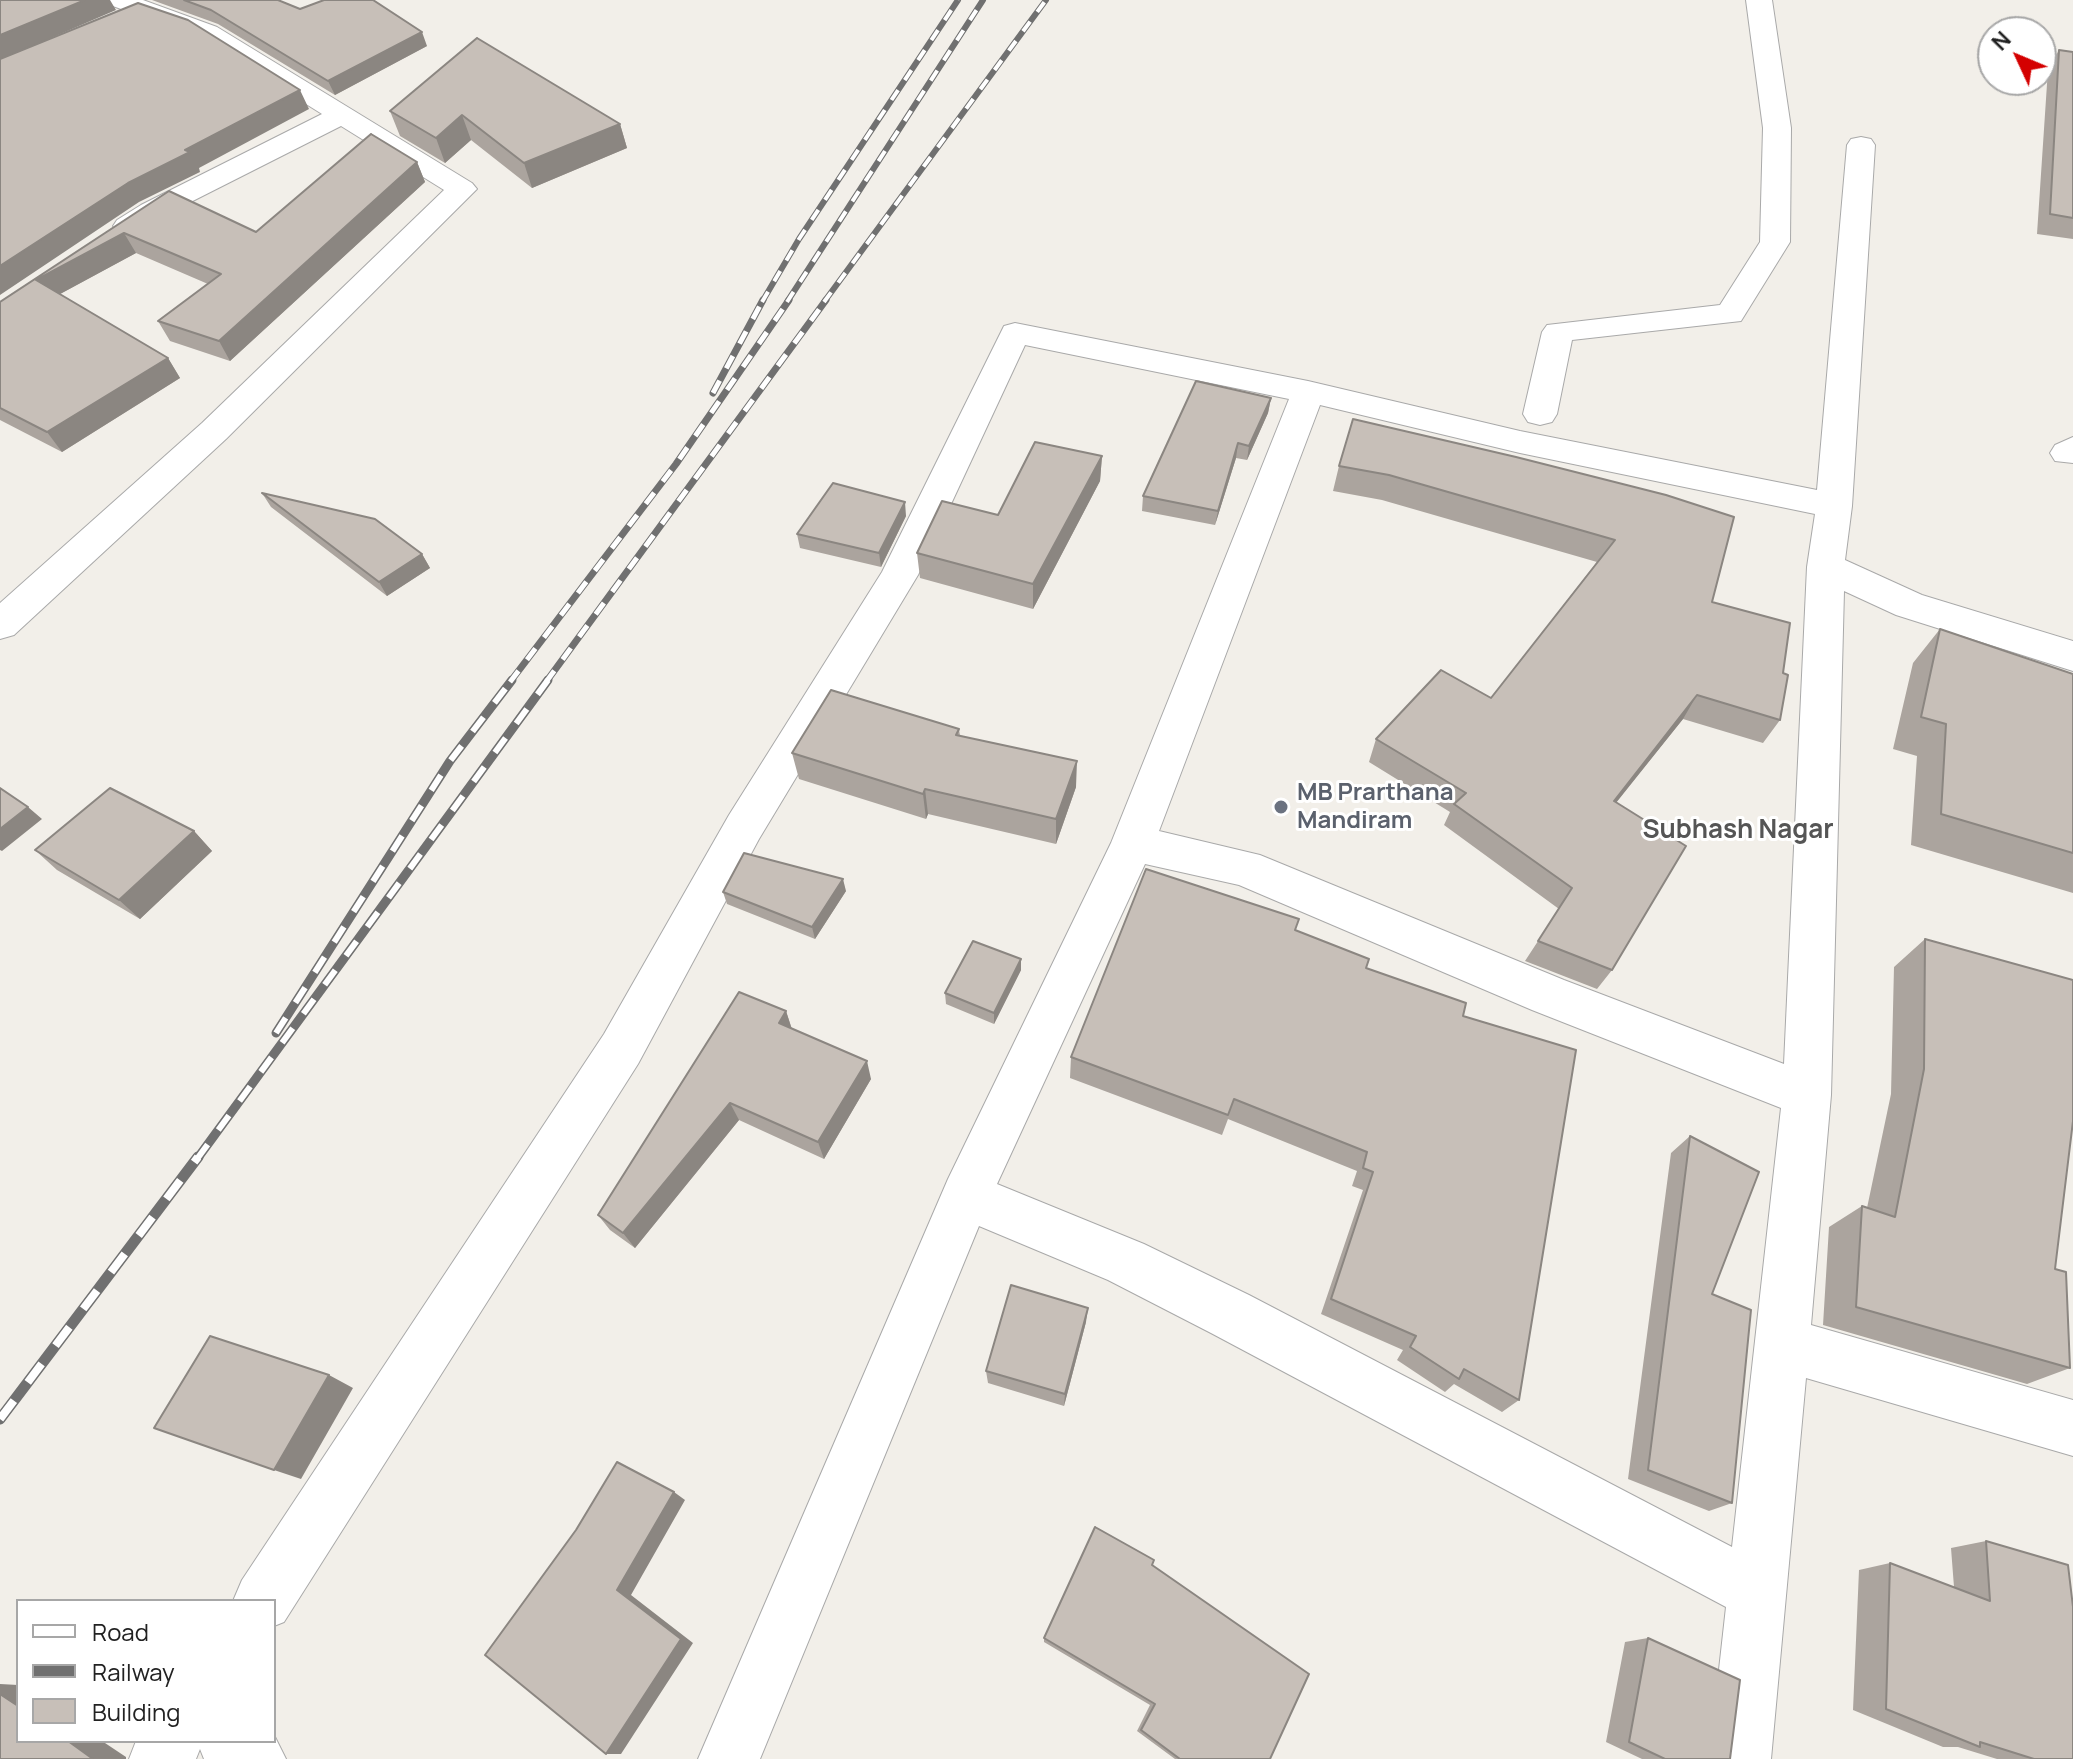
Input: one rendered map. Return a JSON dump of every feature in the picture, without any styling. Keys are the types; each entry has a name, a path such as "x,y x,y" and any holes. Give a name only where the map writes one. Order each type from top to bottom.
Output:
{"street":[{"path":"1540,414 1558,332 1730,314 1775,242 1777,128 1759,0"},
{"path":"0,625 214,431 462,189 208,32 124,13"},
{"path":"100,245 151,211 342,115"},
{"path":"1740,1759 1807,1095 1826,567 1834,506 1861,145"},
{"path":"264,1599 621,1049 744,827 899,575 1015,333 1308,392 1520,442 1834,506"},
{"path":"729,1759 966,1196 1133,843 1308,392"},
{"path":"1826,567 1909,605 2073,656"},
{"path":"1133,843 1245,868 1548,995 1807,1095"},
{"path":"966,1196 1126,1262 1756,1591"},
{"path":"1780,1343 2073,1428"},
{"path":"231,1743 255,1759"}],"building":[{"path":"0,0 85,0 0,35"},
{"path":"184,0 278,0 300,9 324,0 373,0 422,32 328,81 211,10"},
{"path":"138,3 188,20 300,90 128,183 0,266 0,59"},
{"path":"477,38 620,124 524,163 462,115 436,138 390,111"},
{"path":"2059,50 2073,52 2073,218 2050,214"},
{"path":"371,134 417,162 219,341 158,321 221,274 124,233 36,280 168,358 47,432 0,408 0,302 169,191 256,232"},
{"path":"1196,381 1271,398 1249,446 1238,443 1218,511 1143,496"},
{"path":"1353,419 1666,495 1734,517 1712,602 1790,623 1783,673 1788,675 1780,720 1697,695 1614,801 1686,846 1612,970 1538,941 1572,888 1454,804 1466,793 1376,739 1441,670 1491,698 1615,540 1389,475 1339,466"},
{"path":"1035,442 1102,456 1033,584 917,553 942,501 998,515"},
{"path":"833,483 905,502 879,553 797,534"},
{"path":"262,493 375,519 422,554 379,582"},
{"path":"1940,629 2073,674 2073,853 1941,814 1946,724 1921,717"},
{"path":"831,690 959,729 956,735 1077,761 1056,819 925,789 923,794 792,753"},
{"path":"0,788 28,807 0,829"},
{"path":"110,788 194,831 119,900 35,850"},
{"path":"744,853 843,879 812,927 723,892"},
{"path":"1146,869 1299,919 1295,930 1369,959 1366,968 1466,1003 1463,1016 1576,1050 1519,1400 1464,1369 1459,1379 1410,1347 1416,1336 1331,1299 1373,1172 1363,1168 1367,1152 1234,1099 1228,1115 1071,1057"},
{"path":"1925,939 2073,980 2073,1121 2055,1269 2066,1272 2070,1368 1856,1307 1862,1206 1895,1217 1924,1069"},
{"path":"973,941 1021,959 994,1013 945,993"},
{"path":"739,992 786,1011 779,1023 867,1061 818,1142 730,1103 623,1233 598,1215"},
{"path":"1690,1136 1759,1172 1712,1294 1751,1310 1732,1503 1648,1470"},
{"path":"1011,1285 1088,1308 1065,1394 986,1371"},
{"path":"210,1336 329,1375 274,1470 154,1428"},
{"path":"617,1462 674,1492 617,1590 681,1639 606,1754 485,1655 576,1530"},
{"path":"1095,1527 1154,1560 1152,1565 1309,1674 1270,1759 1180,1759 1141,1730 1155,1704 1044,1638"},
{"path":"1986,1541 2068,1565 2073,1607 2073,1759 2034,1759 1980,1742 1980,1747 1886,1709 1890,1563 1990,1601"},
{"path":"1648,1638 1740,1680 1730,1759 1665,1759 1629,1742"},
{"path":"0,1694 16,1705 16,1743 71,1743 93,1759 0,1759"}],"railway":[{"path":"762,302 799,239 958,0"},
{"path":"787,302 983,0"},
{"path":"824,302 1046,0"},
{"path":"713,393 763,300"},
{"path":"510,682 676,464 789,300"},
{"path":"546,682 826,300"},
{"path":"276,1033 450,761 512,680"},
{"path":"197,1159 548,680"},
{"path":"0,1419 198,1157"}],"place":[{"name":"MB Prarthana Mandiram","path":"1281,807"}],"district":[{"name":"Subhash Nagar","path":"1738,831"}]}
